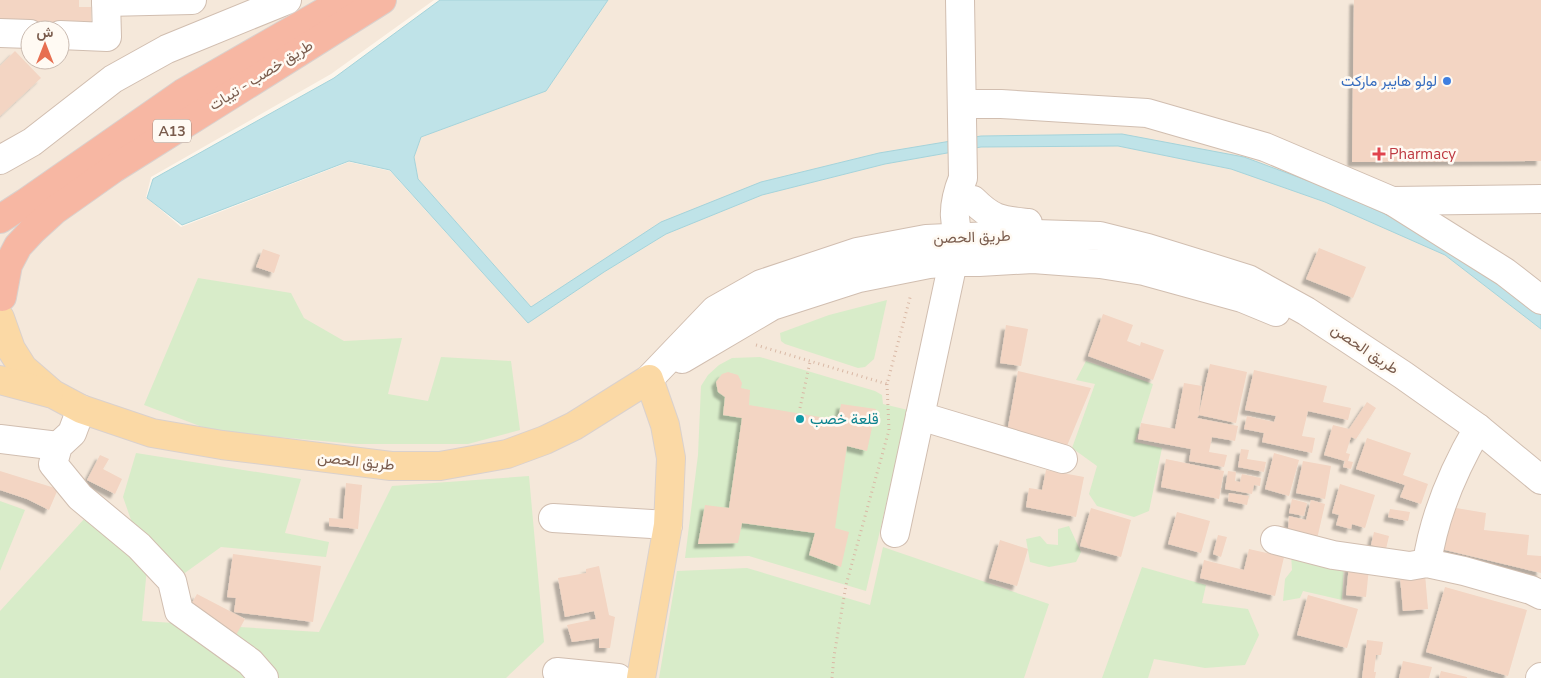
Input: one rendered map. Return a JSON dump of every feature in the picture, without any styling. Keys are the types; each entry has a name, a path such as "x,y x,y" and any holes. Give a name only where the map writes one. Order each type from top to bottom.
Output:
{"highway":[{"name":"طريق خصب - تيبات","path":"0,219 183,94 345,0"},
{"name":"طريق خصب - تيبات","path":"1,306 8,265 18,246 55,210 129,159 382,0"}],"main road":[{"name":"طريق الحصن","path":"1,306 11,349 23,368 53,394 81,409 152,433 222,446 391,466 440,466 507,454 546,440 574,426 649,379"},
{"path":"641,678 668,525 671,458 664,424 649,379"},
{"name":"طريق الحصن","path":"0,380 53,394"}],"street":[{"path":"70,35 107,37 106,1 192,0"},
{"path":"0,160 32,142 114,79 167,49 286,0"},
{"path":"895,532 958,251 973,218 964,183 960,0"},
{"path":"0,33 20,34"},
{"path":"962,114 1001,104 1147,113 1265,147 1392,202 1505,272 1541,300"},
{"path":"964,183 986,213 1002,220 1082,227 1100,236"},
{"path":"761,284 859,245 914,231 940,213 964,183"},
{"path":"1392,202 1541,199"},
{"name":"طريق الحصن","path":"649,379 728,330 772,306 859,278 958,251 1035,234 1100,236 1148,248 1248,280 1306,311 1403,375"},
{"name":"طريق الحصن","path":"649,379 715,310 761,284 857,252 926,238 958,251 1033,260 1100,264 1144,271 1242,298 1303,323 1403,375"},
{"path":"1403,375 1478,428 1541,480"},
{"path":"81,409 72,433 58,446 54,464 80,497 139,546 172,580 179,611 250,662 264,678"},
{"path":"920,416 1063,459"},
{"path":"1427,563 1430,538 1443,503 1463,453 1478,428"},
{"path":"0,439 58,446"},
{"path":"553,518 668,525"},
{"path":"1275,540 1333,555 1410,566 1427,563 1464,571 1531,590 1541,595"},
{"path":"557,672 618,678"}],"path":[{"path":"832,678 846,585 889,430 887,384 911,294"},
{"path":"756,345 887,384"},
{"path":"800,408 810,362"}],"shaded area":[{"path":"0,0 434,0 331,74 151,177 146,197 181,227 349,162 390,171 528,323 604,272 666,234 762,195 885,164 981,147 1118,146 1231,169 1325,202 1445,255 1541,329 1541,678 0,678"},
{"path":"608,0 1541,0 1541,310 1373,208 1122,134 981,136 879,153 761,182 531,307 418,179 414,157 421,137 546,91"}],"green space":[{"path":"198,278 291,293 304,318 344,341 402,338 388,394 428,401 441,357 511,361 520,430 468,444 356,444 213,431 144,405"},
{"path":"887,300 874,359 865,367 858,368 785,344 781,341 780,333 829,315"},
{"path":"760,357 875,391 882,395 883,404 908,410 866,591 749,556 685,558 698,455 701,386 708,375 719,365 732,358"},
{"path":"1086,361 1153,384 1135,442 1162,448 1149,511 1134,517 1097,506 1089,494 1097,466 1072,448 1095,384 1076,380"},
{"path":"136,453 301,479 285,533 329,542 326,557 221,547 182,575 137,537 123,497"},
{"path":"529,476 544,642 506,678 0,678 0,611 85,518 148,557 142,621 319,632 392,486"},
{"path":"0,501 25,510 0,571"},
{"path":"1069,526 1081,552 1076,562 1049,567 1030,562 1026,539 1040,536 1047,544 1058,545 1058,529"},
{"path":"883,547 1049,604 1024,678 659,678 677,571 747,568 870,605"},
{"path":"1291,554 1344,563 1342,600 1303,591 1300,598 1283,601 1285,579 1292,570"},
{"path":"1142,567 1206,585 1202,603 1248,609 1259,635 1245,665 1205,668 1154,659 1148,678 1102,678"}],"water":[{"path":"440,0 608,0 546,91 421,137 414,157 418,179 531,307 661,222 761,182 879,153 981,136 1122,134 1244,157 1330,189 1455,246 1541,310 1541,329 1445,255 1325,202 1231,169 1118,146 981,147 885,164 762,195 666,234 604,272 528,323 390,170 349,161 182,225 147,198 153,179 334,78"}],"building":[{"path":"0,0 79,0 79,7 91,7 91,25 70,25 70,20 20,20 20,25 0,25"},
{"name":"لولو هايبر ماركت","path":"1354,0 1541,0 1541,161 1352,162"},
{"path":"15,51 20,56 20,70 33,70 41,78 0,116 0,66"},
{"path":"1319,248 1366,267 1353,298 1306,279"},
{"path":"263,249 280,255 274,273 256,267"},
{"path":"1103,314 1133,325 1127,341 1140,346 1141,342 1164,350 1153,380 1088,356"},
{"path":"1006,325 1028,329 1021,366 1000,363"},
{"path":"1210,364 1247,372 1236,423 1199,415 1197,418 1238,426 1235,441 1212,437 1209,452 1227,455 1224,467 1189,461 1191,449 1138,439 1141,423 1175,429 1184,383 1202,386 1199,413"},
{"path":"1254,370 1327,386 1323,402 1351,408 1348,420 1308,411 1302,436 1315,438 1312,453 1262,442 1264,433 1244,429 1247,416 1274,422 1276,416 1245,410"},
{"path":"1018,371 1091,388 1064,453 1006,438"},
{"path":"728,372 738,375 742,383 741,388 750,390 749,405 838,420 841,404 876,409 867,451 847,446 835,528 849,532 841,567 809,555 815,533 742,523 738,543 698,544 705,505 729,508 742,418 723,415 725,397 718,392 716,382 722,374"},
{"path":"1367,402 1376,408 1356,439 1351,437 1346,453 1350,454 1348,461 1353,462 1351,469 1343,467 1345,461 1324,455 1333,425 1349,429"},
{"path":"1367,438 1411,453 1403,475 1428,484 1421,504 1400,497 1405,485 1356,469"},
{"path":"1241,449 1249,450 1247,459 1266,462 1264,472 1238,467"},
{"path":"1274,453 1299,460 1289,496 1265,489"},
{"path":"100,455 109,459 103,469 122,479 115,494 87,480"},
{"path":"1166,459 1224,471 1219,499 1161,487"},
{"path":"1303,461 1331,466 1325,499 1296,493"},
{"path":"1046,470 1084,477 1076,517 1026,507 1029,488 1042,490"},
{"path":"0,471 58,489 49,510 27,499 0,490"},
{"path":"1228,471 1236,472 1235,481 1240,482 1242,474 1261,478 1260,486 1254,485 1252,494 1225,489"},
{"path":"346,483 362,485 358,529 329,526 329,518 343,519"},
{"path":"1340,484 1375,495 1365,528 1352,524 1351,529 1336,525 1339,515 1332,513"},
{"path":"1229,493 1249,496 1247,505 1228,501"},
{"path":"1292,499 1307,503 1304,516 1289,513"},
{"path":"1311,500 1325,504 1317,539 1288,531 1289,516 1306,520"},
{"path":"1450,507 1486,513 1484,530 1529,535 1527,555 1541,556 1541,573 1441,549"},
{"path":"1091,508 1131,520 1121,557 1080,546"},
{"path":"1390,509 1410,512 1408,521 1388,517"},
{"path":"1177,512 1210,521 1201,553 1168,544"},
{"path":"1374,532 1389,536 1386,549 1371,545"},
{"path":"1218,535 1227,537 1221,557 1213,554"},
{"path":"1000,540 1028,549 1017,586 989,578"},
{"path":"1249,549 1284,557 1275,596 1200,578 1204,560 1244,570"},
{"path":"233,554 321,566 313,622 234,612 236,598 227,597"},
{"path":"599,566 609,615 615,617 610,648 599,648 599,638 572,642 567,625 596,619 594,611 565,617 558,578 586,573 586,569"},
{"path":"1349,566 1369,568 1366,597 1346,595"},
{"path":"1425,574 1428,609 1403,611 1400,577"},
{"path":"1445,587 1527,610 1508,676 1426,652"},
{"path":"197,594 245,619 236,635 188,610"},
{"path":"1308,595 1358,609 1347,648 1297,635"},
{"path":"1367,640 1383,642 1381,655 1376,655 1375,678 1362,678"},
{"path":"1403,661 1432,667 1429,678 1399,678"},
{"path":"1441,671 1467,677 1467,678 1439,678"}],"place":[{"name":"لولو هايبر ماركت","path":"1447,81"},
{"name":"Pharmacy","path":"1379,154"},
{"name":"قلعة خصب","path":"800,419"}]}
